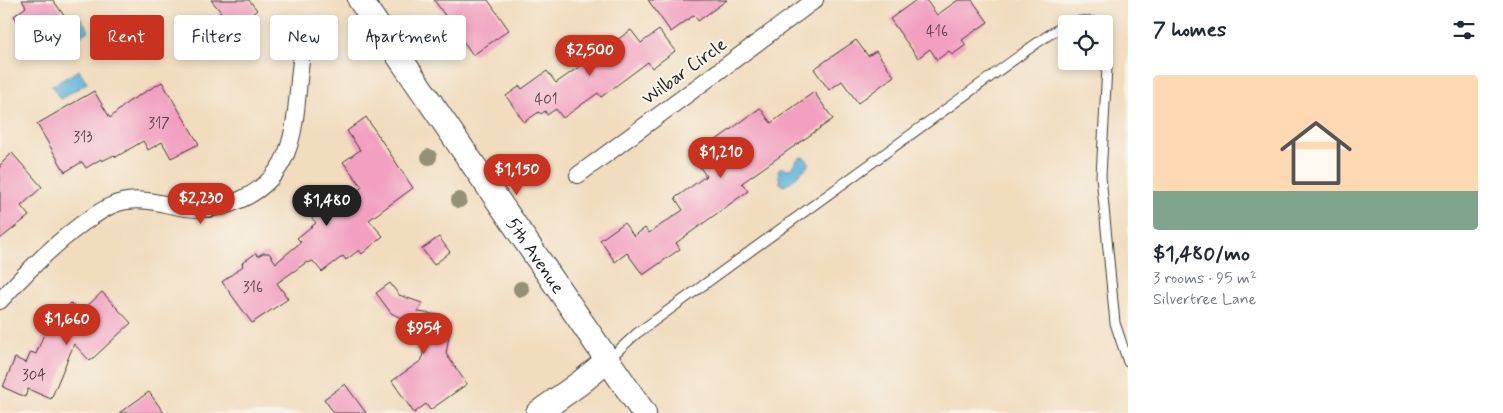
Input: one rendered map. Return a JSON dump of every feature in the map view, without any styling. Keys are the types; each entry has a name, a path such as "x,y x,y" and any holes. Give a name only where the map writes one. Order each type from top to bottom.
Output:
{"main road":[{"name":"5th Avenue","path":"360,0 644,413"},
{"path":"538,413 607,361"}],"street":[{"name":"Wilbar Circle","path":"578,175 815,0"},
{"path":"0,301 24,274 58,242 103,209 126,201 144,200 195,209 214,210 250,195 263,186 278,171 292,136 300,61"}],"lane":[{"path":"607,361 636,334 1058,29"},
{"path":"1107,70 1101,176 1115,323 1128,362"}],"water":[{"path":"80,17 89,30 80,36"},
{"path":"79,70 87,83 60,99 52,86"},
{"path":"801,157 809,162 809,165 784,186 780,183 778,171 781,167 790,169"}],"building":[{"path":"22,0 53,0 64,15 15,15 26,7"},
{"path":"211,0 249,0 257,10 251,15 217,15 221,12"},
{"path":"434,0 488,0 509,30 473,55 466,45 466,15 445,15"},
{"path":"648,0 727,0 698,21 694,15 671,32"},
{"path":"916,0 926,0 937,15 958,0 972,0 988,22 962,40 966,45 952,55 949,51 937,60 930,49 918,58 890,19"},
{"path":"631,30 641,43 659,30 675,51 652,68 648,62 601,97 598,93 563,118 556,109 547,115 545,111 541,114 539,112 524,122 506,96 520,86 522,89 547,71 556,83"},
{"path":"856,40 868,56 876,51 894,76 858,103 842,81 829,90 814,69"},
{"path":"162,82 199,144 171,158 162,142 148,150 143,141 116,157 114,155 102,161 101,159 86,168 82,162 65,172 37,124 94,91 110,118 128,102"},
{"path":"814,92 833,119 742,183 748,191 676,243 680,249 643,275 627,253 615,262 600,240 624,223 634,236 645,228 649,233 683,210 675,198 706,176 693,157 760,108 771,123"},
{"path":"366,117 413,188 369,220 383,236 362,254 359,250 346,260 343,256 322,272 313,261 307,262 277,283 288,299 252,323 222,282 256,253 258,256 263,253 269,253 276,263 301,242 297,238 316,223 311,217 326,204 334,212 362,187 343,162 360,150 347,131"},
{"path":"12,153 42,187 21,206 29,216 0,239 0,165"},
{"path":"439,237 450,252 434,265 422,249"},
{"path":"390,283 399,295 422,303 418,312 440,315 440,320 451,323 446,354 467,384 430,410 426,404 414,413 392,381 422,360 425,337 401,324 403,319 391,313 376,293"},
{"path":"102,292 131,323 90,361 74,344 51,399 28,389 25,397 3,387 15,358 26,363 31,352 36,354 46,329 71,303 80,313"},
{"path":"345,384 366,413 334,413 324,399"},
{"path":"149,392 164,413 119,413"}]}
